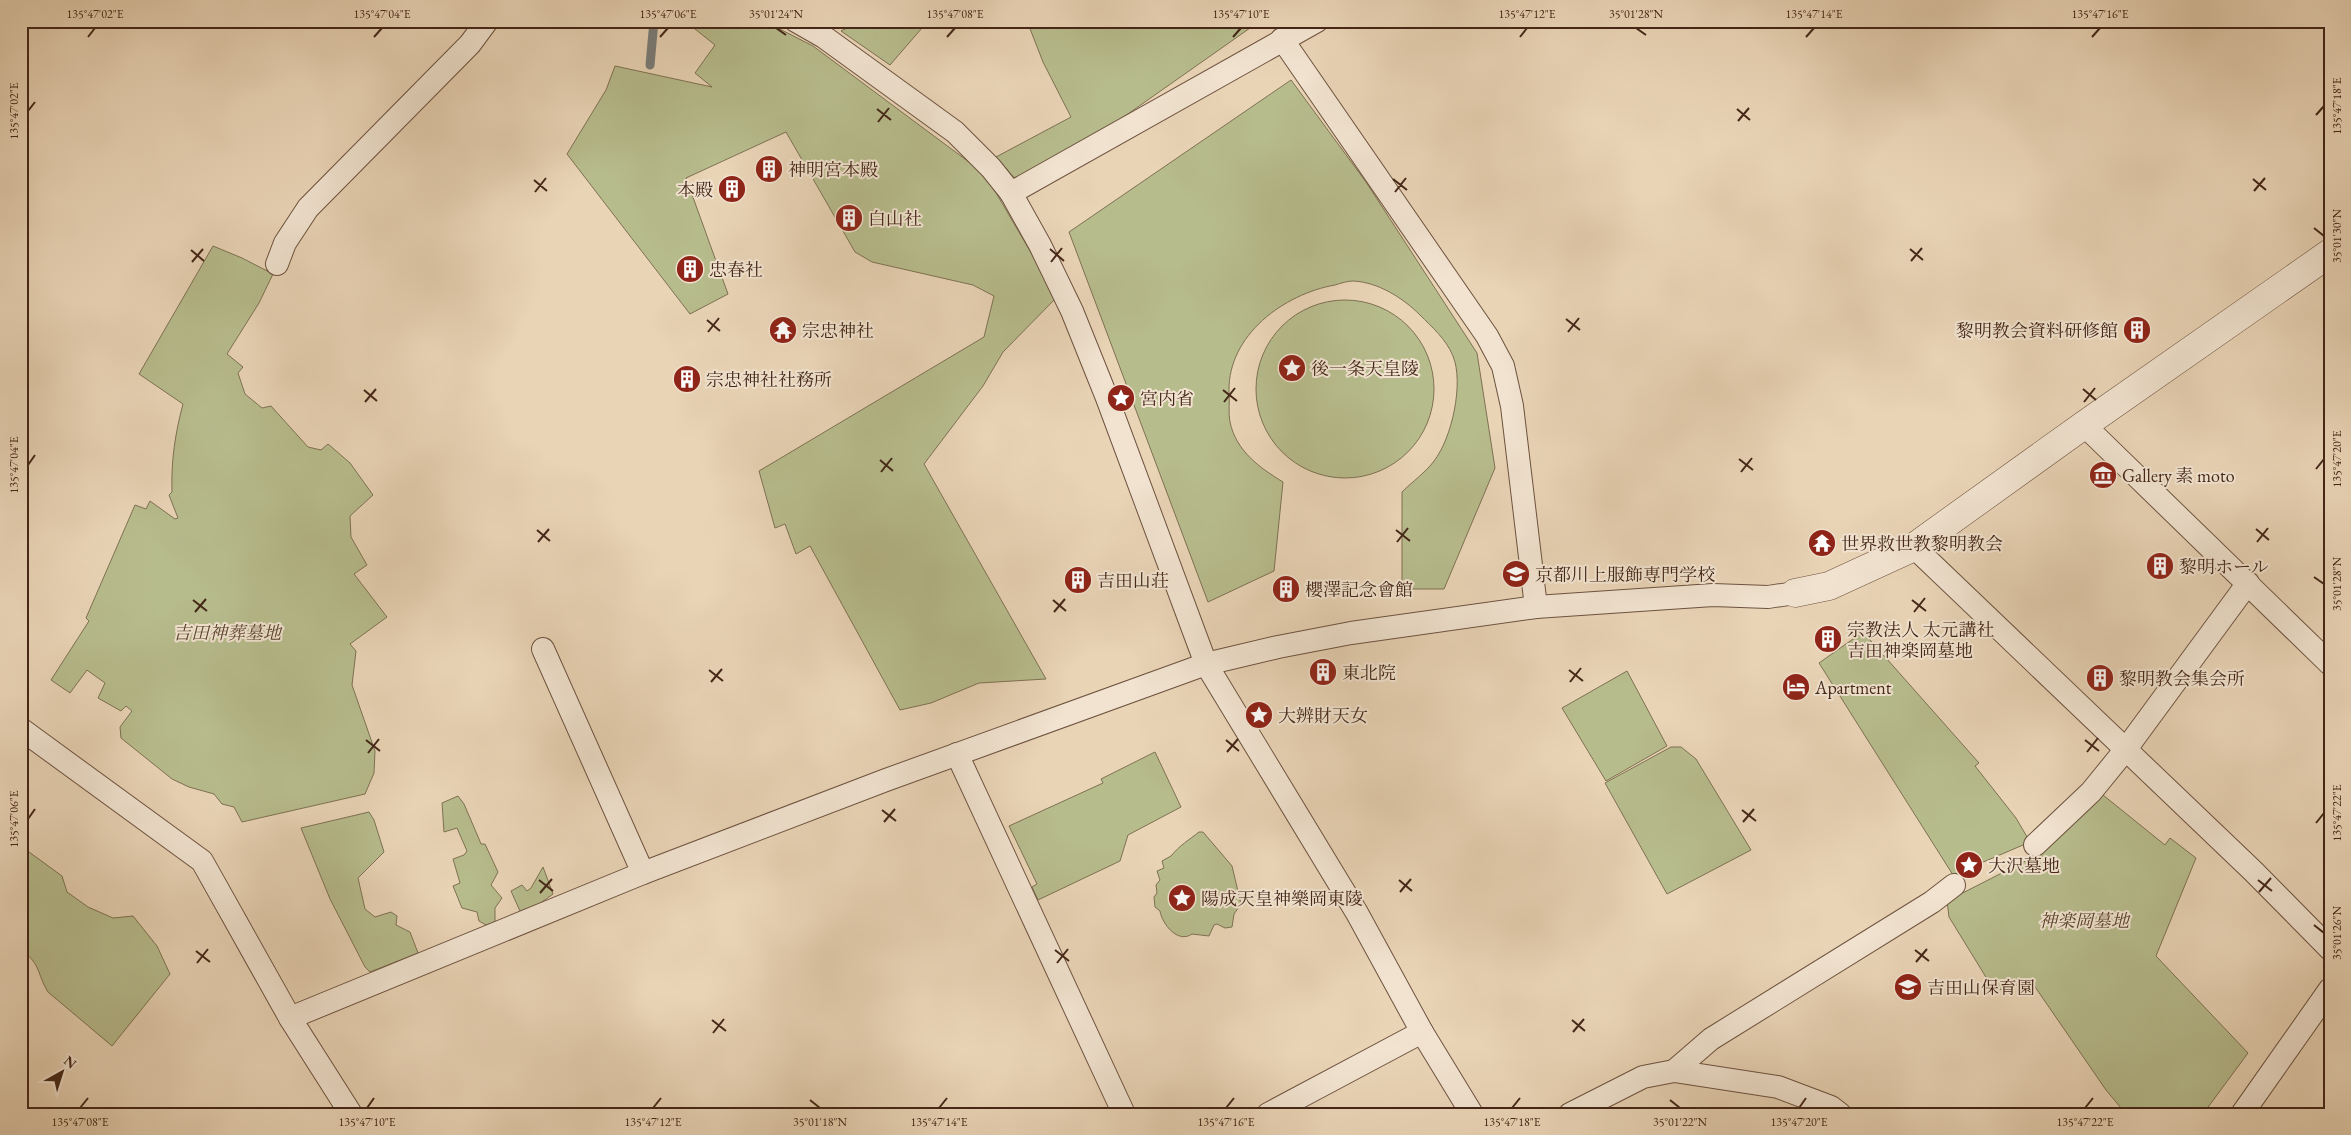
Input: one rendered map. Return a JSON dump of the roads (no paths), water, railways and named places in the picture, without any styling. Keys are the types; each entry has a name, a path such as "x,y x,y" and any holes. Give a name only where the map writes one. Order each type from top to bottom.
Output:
{"street":[{"path":"277,264 285,243 308,208 470,44 487,21"},
{"path":"796,21 824,37 955,132 991,168 1011,193 1040,245 1072,311 1107,398 1206,664 1357,914 1422,1032 1472,1114"},
{"path":"1011,193 1317,21"},
{"path":"1282,40 1487,336 1503,366 1512,406 1536,607"},
{"path":"290,1018 644,873 957,754 1206,664 1278,647 1351,633 1536,607 1714,595 1768,597 1829,586 1914,547 2084,425 2330,253"},
{"path":"2084,425 2330,664"},
{"path":"1914,547 2253,871 2330,949"},
{"path":"2035,845 2091,792 2126,750 2248,583"},
{"path":"543,650 644,873"},
{"path":"21,729 202,861 290,1018 351,1114"},
{"path":"957,754 1124,1114"},
{"path":"1674,1070 1711,1039 1925,907 1954,885"},
{"path":"2242,1114 2330,989"},
{"path":"1268,1114 1422,1032"},
{"path":"1570,1114 1643,1077 1674,1070 1778,1087 1831,1107 1840,1114"}],"waterway":[{"path":"650,65 654,21"}],"place":[{"name":"神明宮本殿","path":"769,169"},
{"name":"本殿","path":"732,189"},
{"name":"白山社","path":"849,218"},
{"name":"忠春社","path":"690,269"},
{"name":"宗忠神社","path":"783,330"},
{"name":"黎明教会資料研修館","path":"2137,330"},
{"name":"後一条天皇陵","path":"1292,368"},
{"name":"宗忠神社社務所","path":"687,379"},
{"name":"宮内省","path":"1121,398"},
{"name":"Gallery 素 moto","path":"2103,475"},
{"name":"世界救世教黎明教会","path":"1822,543"},
{"name":"黎明ホール","path":"2160,566"},
{"name":"京都川上服飾専門学校","path":"1516,574"},
{"name":"吉田山荘","path":"1078,580"},
{"name":"櫻澤記念會館","path":"1286,589"},
{"name":"宗教法人 太元講社 吉田神楽岡墓地","path":"1828,639"},
{"name":"東北院","path":"1323,672"},
{"name":"黎明教会集会所","path":"2100,678"},
{"name":"Apartment","path":"1796,687"},
{"name":"大辨財天女","path":"1259,715"},
{"name":"大沢墓地","path":"1969,865"},
{"name":"陽成天皇神樂岡東陵","path":"1182,898"},
{"name":"吉田山保育園","path":"1908,987"}],"park label":[{"name":"吉田神葬墓地","path":"227,632"},
{"name":"神楽岡墓地","path":"2084,920"}]}
